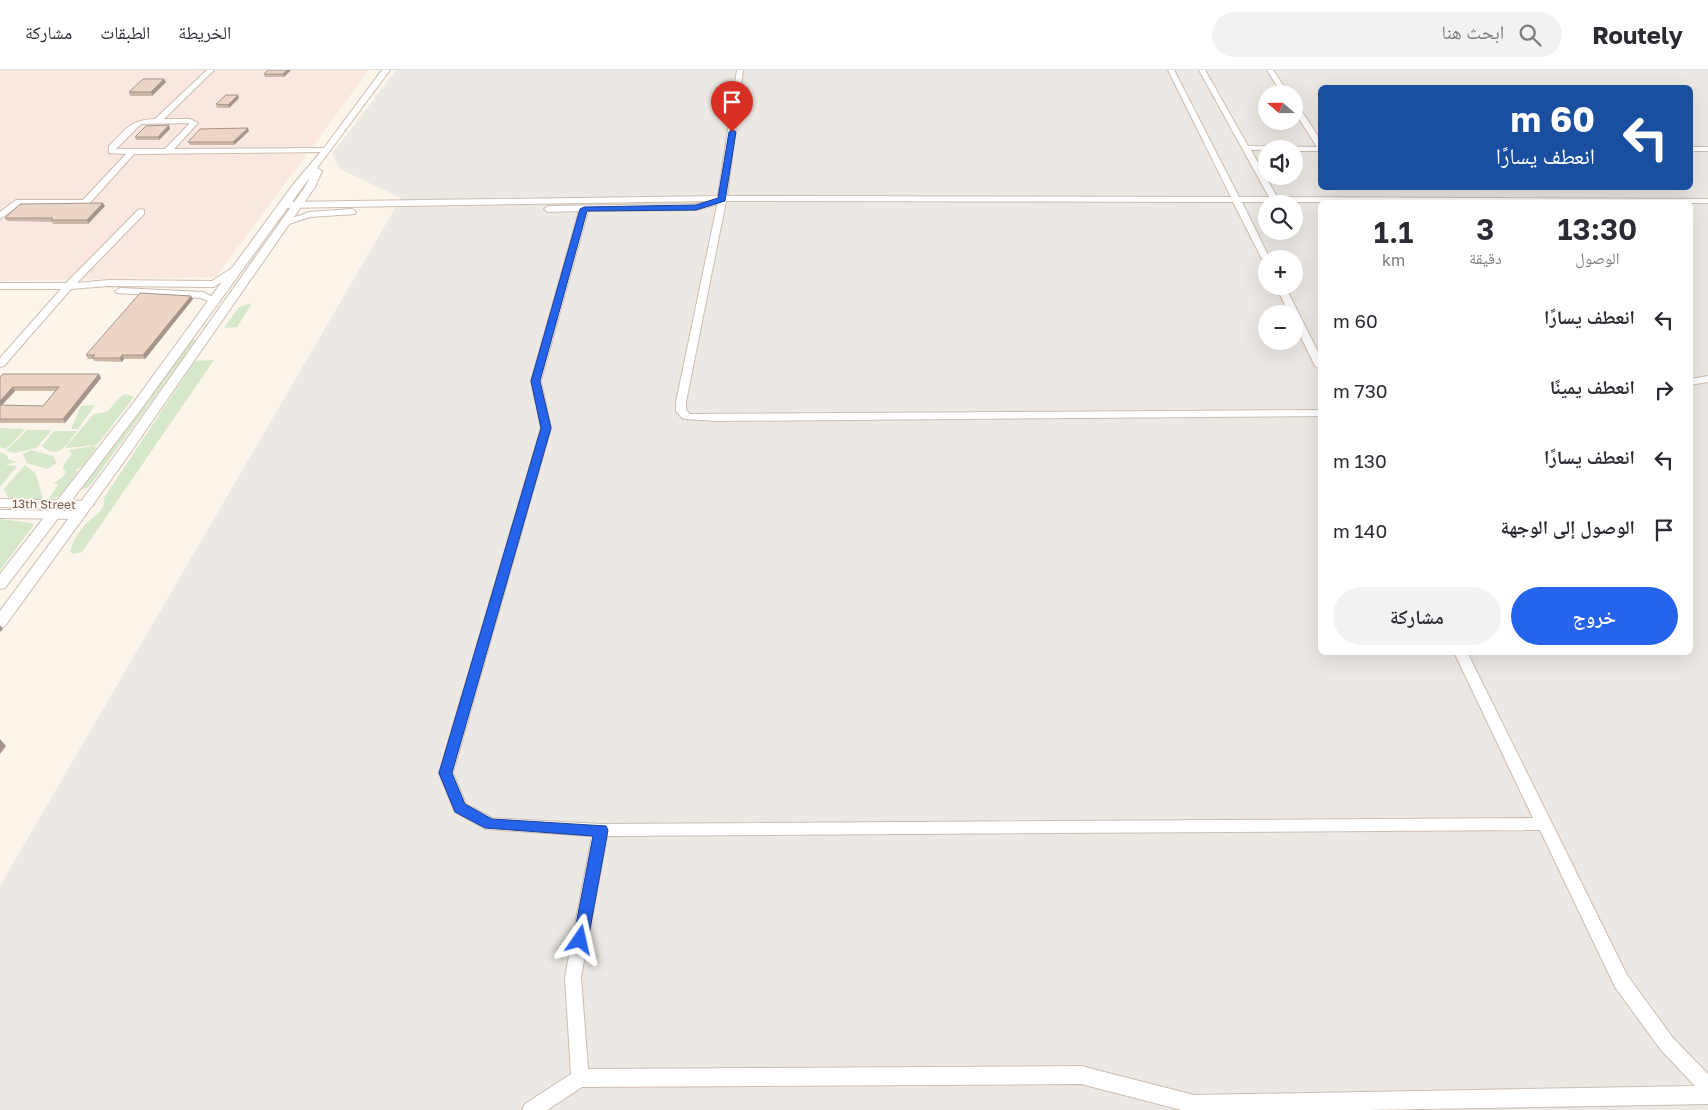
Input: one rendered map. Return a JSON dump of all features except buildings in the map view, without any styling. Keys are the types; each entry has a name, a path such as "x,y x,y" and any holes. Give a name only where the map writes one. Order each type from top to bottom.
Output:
{"street":[{"path":"158,121 211,70"},
{"path":"0,584 138,405 238,268 288,207 310,186 327,150 386,70"},
{"path":"740,70 722,199 680,402 681,411 686,416 727,418 1318,413"},
{"path":"1171,70 1262,250"},
{"path":"1202,70 1272,195"},
{"path":"1270,70 1280,85"},
{"path":"1303,120 1318,144"},
{"path":"167,152 194,123 140,122 112,148 114,152 167,152 327,150"},
{"path":"1245,148 1318,147"},
{"path":"1693,149 1708,149"},
{"path":"0,216 16,203 85,203 132,152"},
{"path":"288,207 722,199 1258,199"},
{"path":"286,222 309,215 396,208 584,209 696,207 722,199"},
{"path":"1303,200 1330,200"},
{"path":"1693,201 1708,201"},
{"path":"288,207 374,211"},
{"path":"0,622 84,510 286,222 288,207"},
{"path":"584,209 536,381 546,428 446,773 460,808 490,824 601,830 1543,824"},
{"path":"0,364 68,286 141,212"},
{"path":"0,286 68,286 108,283 214,284 238,268"},
{"path":"68,286 100,290 203,295 214,301"},
{"path":"1284,295 1318,362"},
{"path":"1693,382 1708,379"},
{"name":"13th Street","path":"0,504 61,504 84,510"},
{"name":"13th Street","path":"0,514 53,514 84,510"},
{"path":"1461,655 1620,981 1667,1044 1708,1087"},
{"path":"580,1078 573,977 601,830"},
{"path":"532,1110 580,1078 1081,1075 1195,1107 1708,1095"}],"shaded area":[{"path":"0,70 369,70 216,277 0,281"},
{"path":"396,70 1708,70 1708,1110 0,1110 0,886 401,198 340,169 332,154"}],"green space":[{"path":"252,303 237,327 224,328 239,307"},
{"path":"191,340 196,340 89,487 82,489 79,487"},
{"path":"214,360 82,552 74,554 70,552 79,532 103,507 104,498 195,361"},
{"path":"125,394 134,397 97,445 65,448 94,414 107,412"},
{"path":"95,405 78,429 71,429 81,406"},
{"path":"0,428 25,429 6,449 0,447"},
{"path":"27,430 51,431 36,448 14,453 6,451"},
{"path":"54,431 77,431 62,449 53,452 42,446"},
{"path":"94,446 96,448 82,467 75,470 78,471 61,495 47,501 58,485 54,483 62,478 66,472 63,469 64,464 72,454 69,450"},
{"path":"31,450 53,456 57,463 47,469 27,463 23,454"},
{"path":"0,452 7,455 8,459 17,462 5,465 17,466 0,487"},
{"path":"25,465 36,474 43,499 39,502 9,499 4,489"},
{"path":"0,519 34,525 0,570"}],"route":[{"path":"580,940 601,830 490,824 460,808 446,773 546,428 536,381 584,209 696,207 722,199 732,132"}]}
